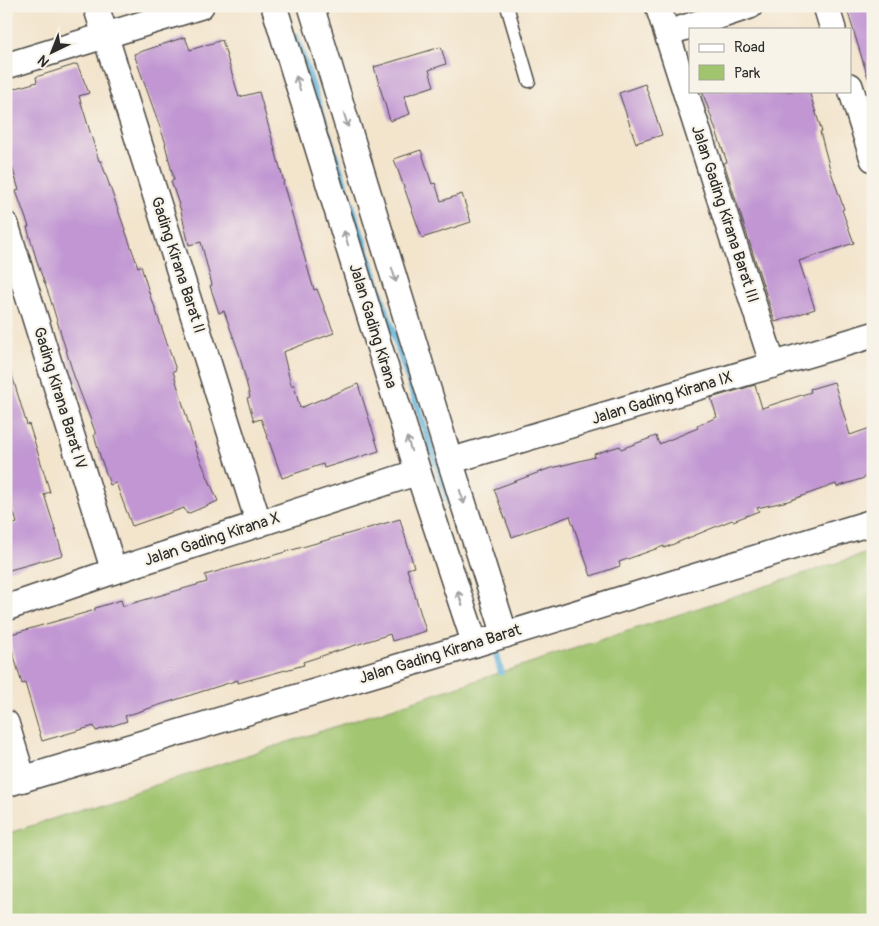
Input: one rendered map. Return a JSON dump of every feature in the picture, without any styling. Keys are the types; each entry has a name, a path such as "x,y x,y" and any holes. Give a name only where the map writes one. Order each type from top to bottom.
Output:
{"street":[{"name":"Gading Kirana Barat II","path":"96,6 259,524"},
{"path":"6,66 201,6"},
{"name":"Jalan Gading Kirana","path":"274,6 418,472 475,644"},
{"path":"311,6 505,635"},
{"name":"Jalan Gading Kirana Barat III","path":"658,6 773,365"},
{"path":"668,33 750,6"},
{"path":"826,6 833,28"},
{"path":"852,92 873,159"},
{"name":"Gading Kirana Barat IV","path":"6,225 114,570"},
{"name":"Jalan Gading Kirana IX","path":"450,461 873,335"},
{"name":"Jalan Gading Kirana X","path":"6,608 114,570 418,472"},
{"name":"Jalan Gading Kirana Barat","path":"15,781 505,635 873,522"},
{"path":"6,723 15,781"}],"lane":[{"path":"507,6 529,80"}],"green space":[{"path":"873,551 873,920 6,920 6,834"}],"building":[{"path":"846,6 873,6 873,78 868,78"},
{"path":"185,37 190,50 222,40 239,97 259,92 314,290 317,289 334,333 283,352 291,385 294,385 300,408 358,384 379,451 324,468 323,464 282,478 261,419 254,421 247,398 250,397 239,353 224,311 219,313 210,286 212,285 201,242 189,245 181,211 171,181 174,180 166,144 134,54"},
{"path":"441,47 446,64 429,70 434,86 404,96 410,114 390,121 374,67"},
{"path":"77,64 89,93 79,96 99,161 101,161 138,267 141,266 176,370 173,371 197,452 218,501 187,514 184,508 132,526 116,483 110,485 100,456 94,435 96,434 74,376 38,265 27,227 29,227 16,191 19,190 6,147 6,91 37,82 36,77"},
{"path":"645,84 662,135 636,143 619,93"},
{"path":"702,92 809,92 822,132 820,132 830,169 844,209 842,210 854,243 799,261 815,309 775,322 724,163 727,162"},
{"path":"421,150 432,184 435,183 441,201 462,194 471,222 422,238 394,159"},
{"path":"11,372 50,492 44,494 63,555 6,571 6,527 17,523 6,487 6,373"},
{"path":"834,382 850,435 873,427 873,475 837,487 836,484 788,501 757,508 759,511 664,548 664,546 619,562 620,566 591,576 570,516 512,537 494,489 548,469 595,457 594,454 620,446 621,449 656,436 659,444 698,428 697,426 717,417 711,398 755,385 762,408 811,392 810,389"},
{"path":"400,519 414,567 407,569 426,631 392,641 390,634 303,662 304,665 238,683 238,680 125,716 127,721 96,731 94,726 42,741 25,683 22,684 8,635 95,610 95,608 121,600 123,606 207,582 205,575"}],"waterway":[{"path":"296,37 460,535"},
{"path":"494,644 501,672"}]}
